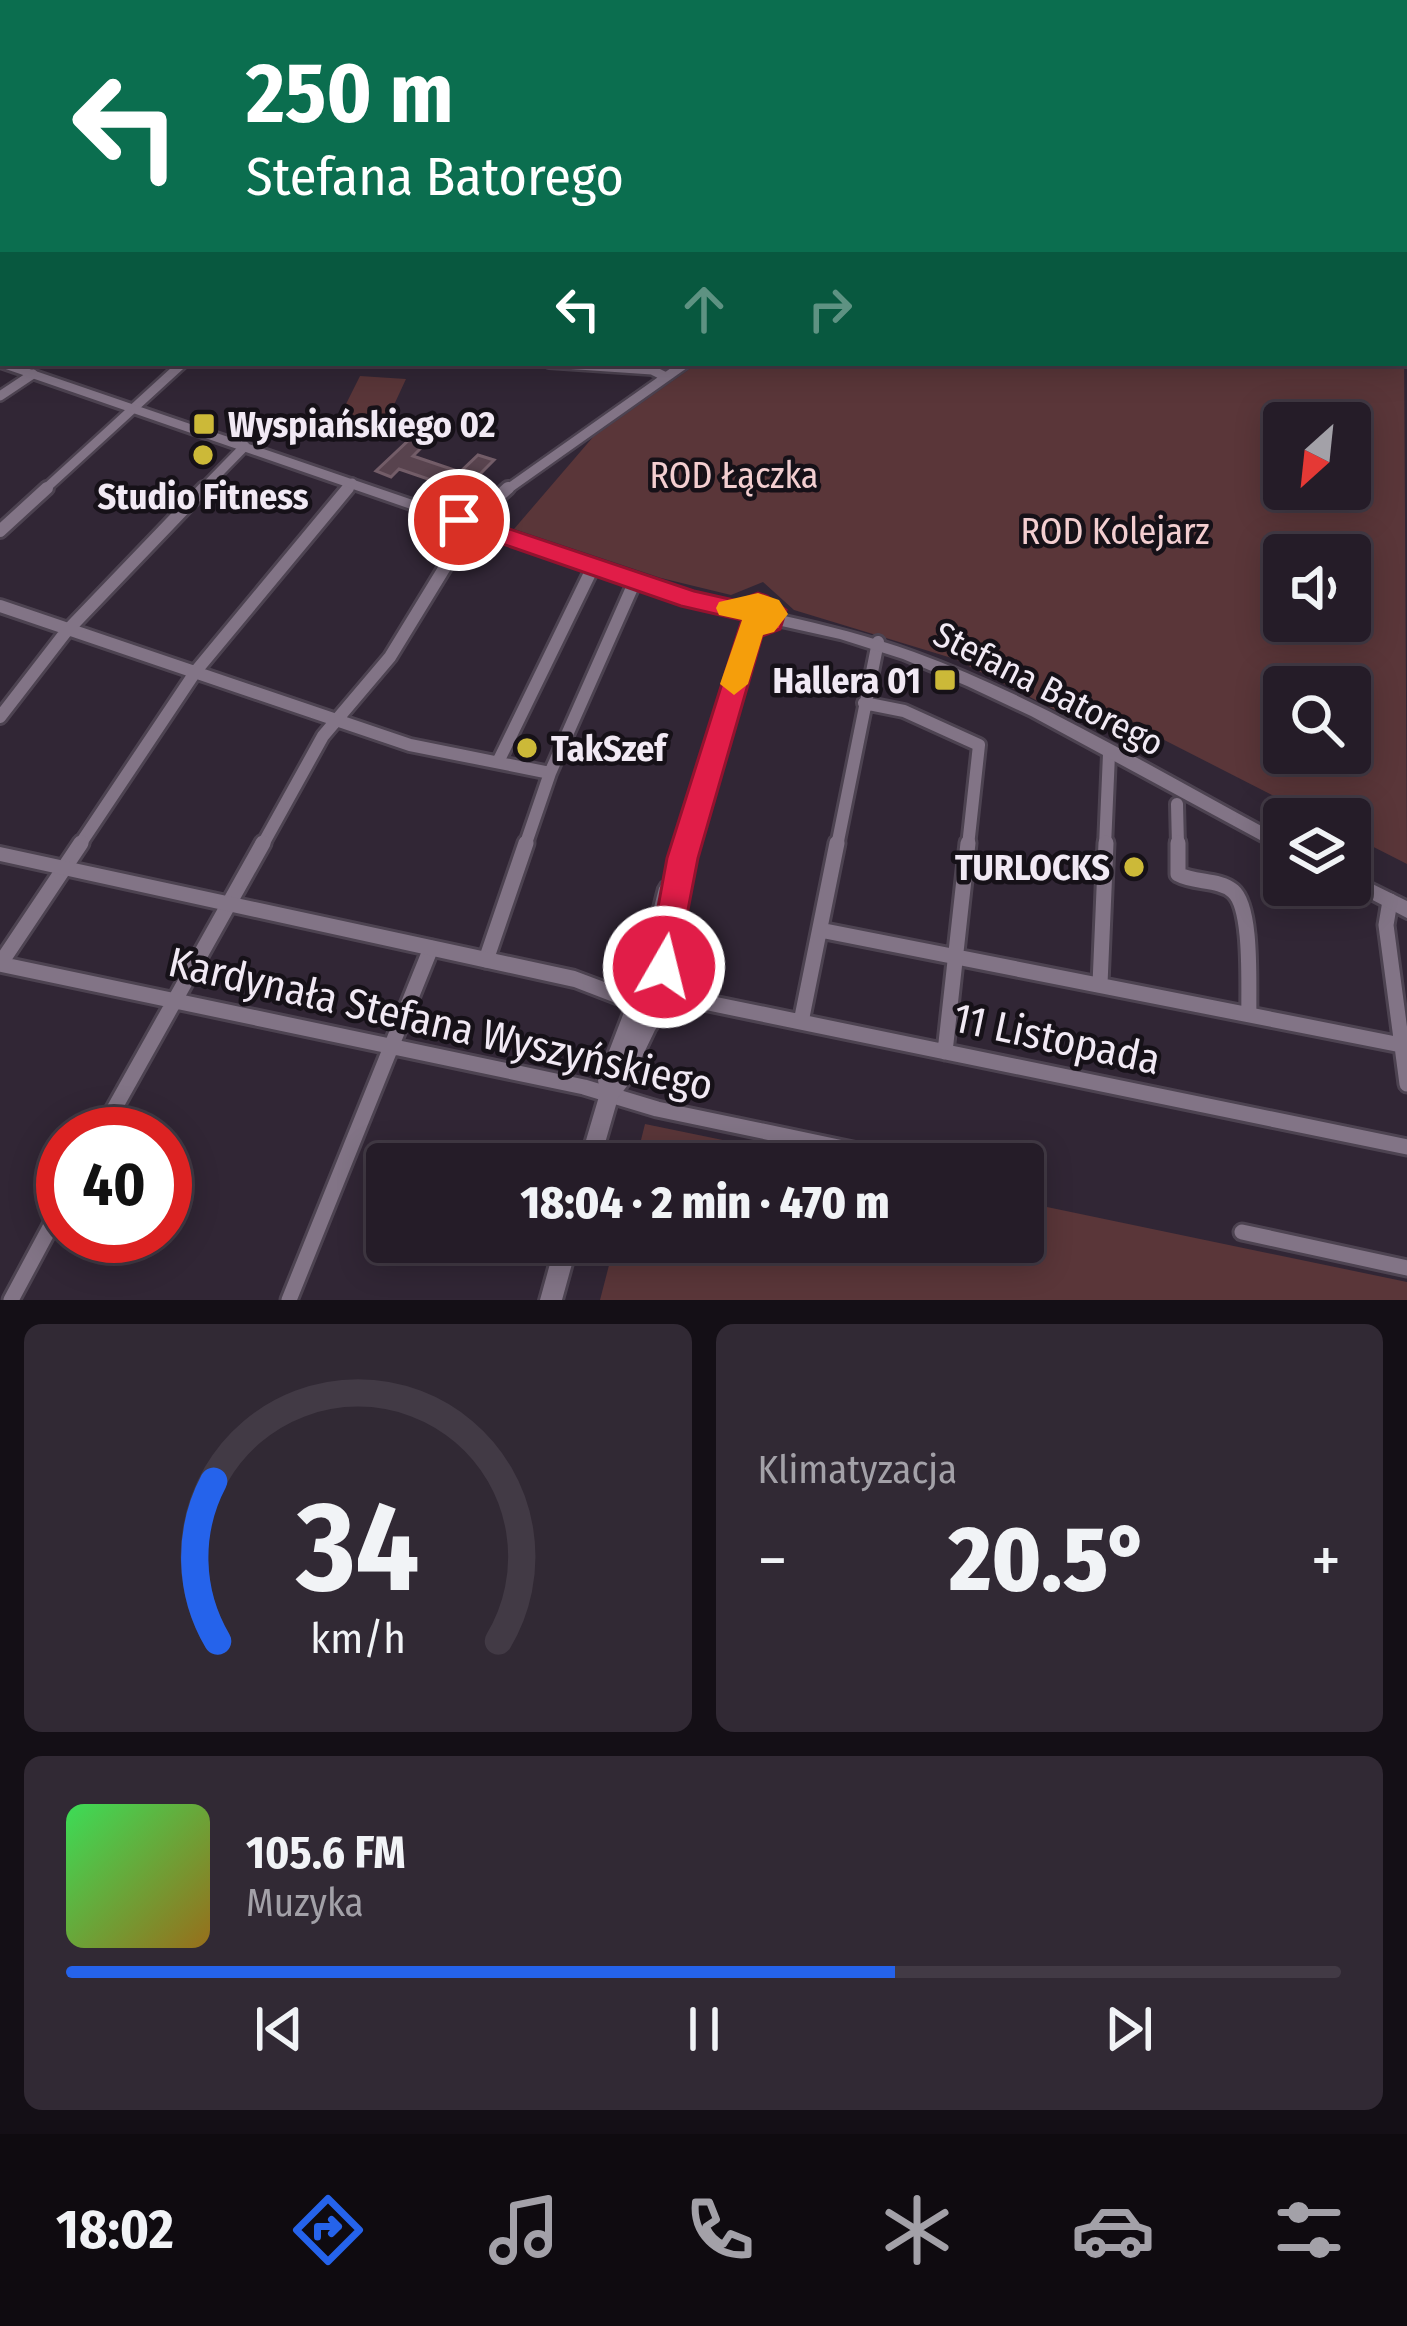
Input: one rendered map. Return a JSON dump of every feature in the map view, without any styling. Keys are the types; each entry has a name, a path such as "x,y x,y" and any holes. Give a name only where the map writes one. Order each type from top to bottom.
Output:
{"street":[{"path":"9,366 747,618 682,858 642,1031 621,1083 610,1095 595,1143"},
{"path":"0,531 180,366"},
{"path":"592,366 650,370 666,377"},
{"path":"115,1107 314,752 390,657 472,525 511,485 682,366"},
{"path":"0,396 33,374"},
{"path":"0,717 69,629 244,446"},
{"path":"0,964 196,671 352,484"},
{"path":"498,762 593,567"},
{"path":"486,960 550,773 635,581"},
{"path":"0,606 410,745 550,773"},
{"name":"Stefana Batorego","path":"747,618 773,619 878,642 972,680 1263,835"},
{"path":"801,1022 878,642"},
{"path":"864,703 904,711 979,745 945,1052"},
{"path":"1100,984 1109,754"},
{"path":"1177,804 1178,874 1227,888 1243,906 1249,1014"},
{"path":"0,854 652,994"},
{"path":"1371,891 1398,905 1386,925 1407,1084"},
{"path":"820,930 1401,1045"},
{"path":"289,1300 431,948"},
{"name":"Kardynała Stefana Wyszyńskiego","path":"0,964 391,1045 823,1143"},
{"name":"11 Listopada","path":"652,994 1407,1147"},
{"path":"1242,1232 1407,1268"},
{"path":"10,1300 36,1252"},
{"path":"551,1300 561,1263"}],"green space":[{"name":"ROD Kolejarz","path":"694,366 1404,366 1407,864 1371,846 1371,798 1278,798 1080,697 1067,716 955,659 794,610 763,582 731,595 661,578 514,529 593,437"},
{"path":"360,376 406,379 381,433 333,430"},
{"path":"645,1124 737,1143 640,1143"},
{"path":"1044,1206 1407,1282 1407,1300 600,1300 610,1263 1044,1263"}],"building":[{"path":"410,439 425,444 413,456 460,472 478,455 494,460 463,491 399,469 391,477 376,471"}],"slow traffic":[{"path":"729,608 741,611 758,602 770,606 775,614 765,625 752,626 734,684"}],"place":[{"name":"Wyspiańskiego 02","path":"204,424"},
{"name":"Studio Fitness","path":"203,455"},
{"name":"Hallera 01","path":"945,680"},
{"name":"TakSzef","path":"527,748"},
{"name":"TURLOCKS","path":"1134,867"}],"route":[{"path":"459,520 690,599 741,611 758,602 770,606 775,614 765,625 752,626 682,858 664,967"}],"park label":[{"name":"ROD Łączka","path":"734,475"}]}
